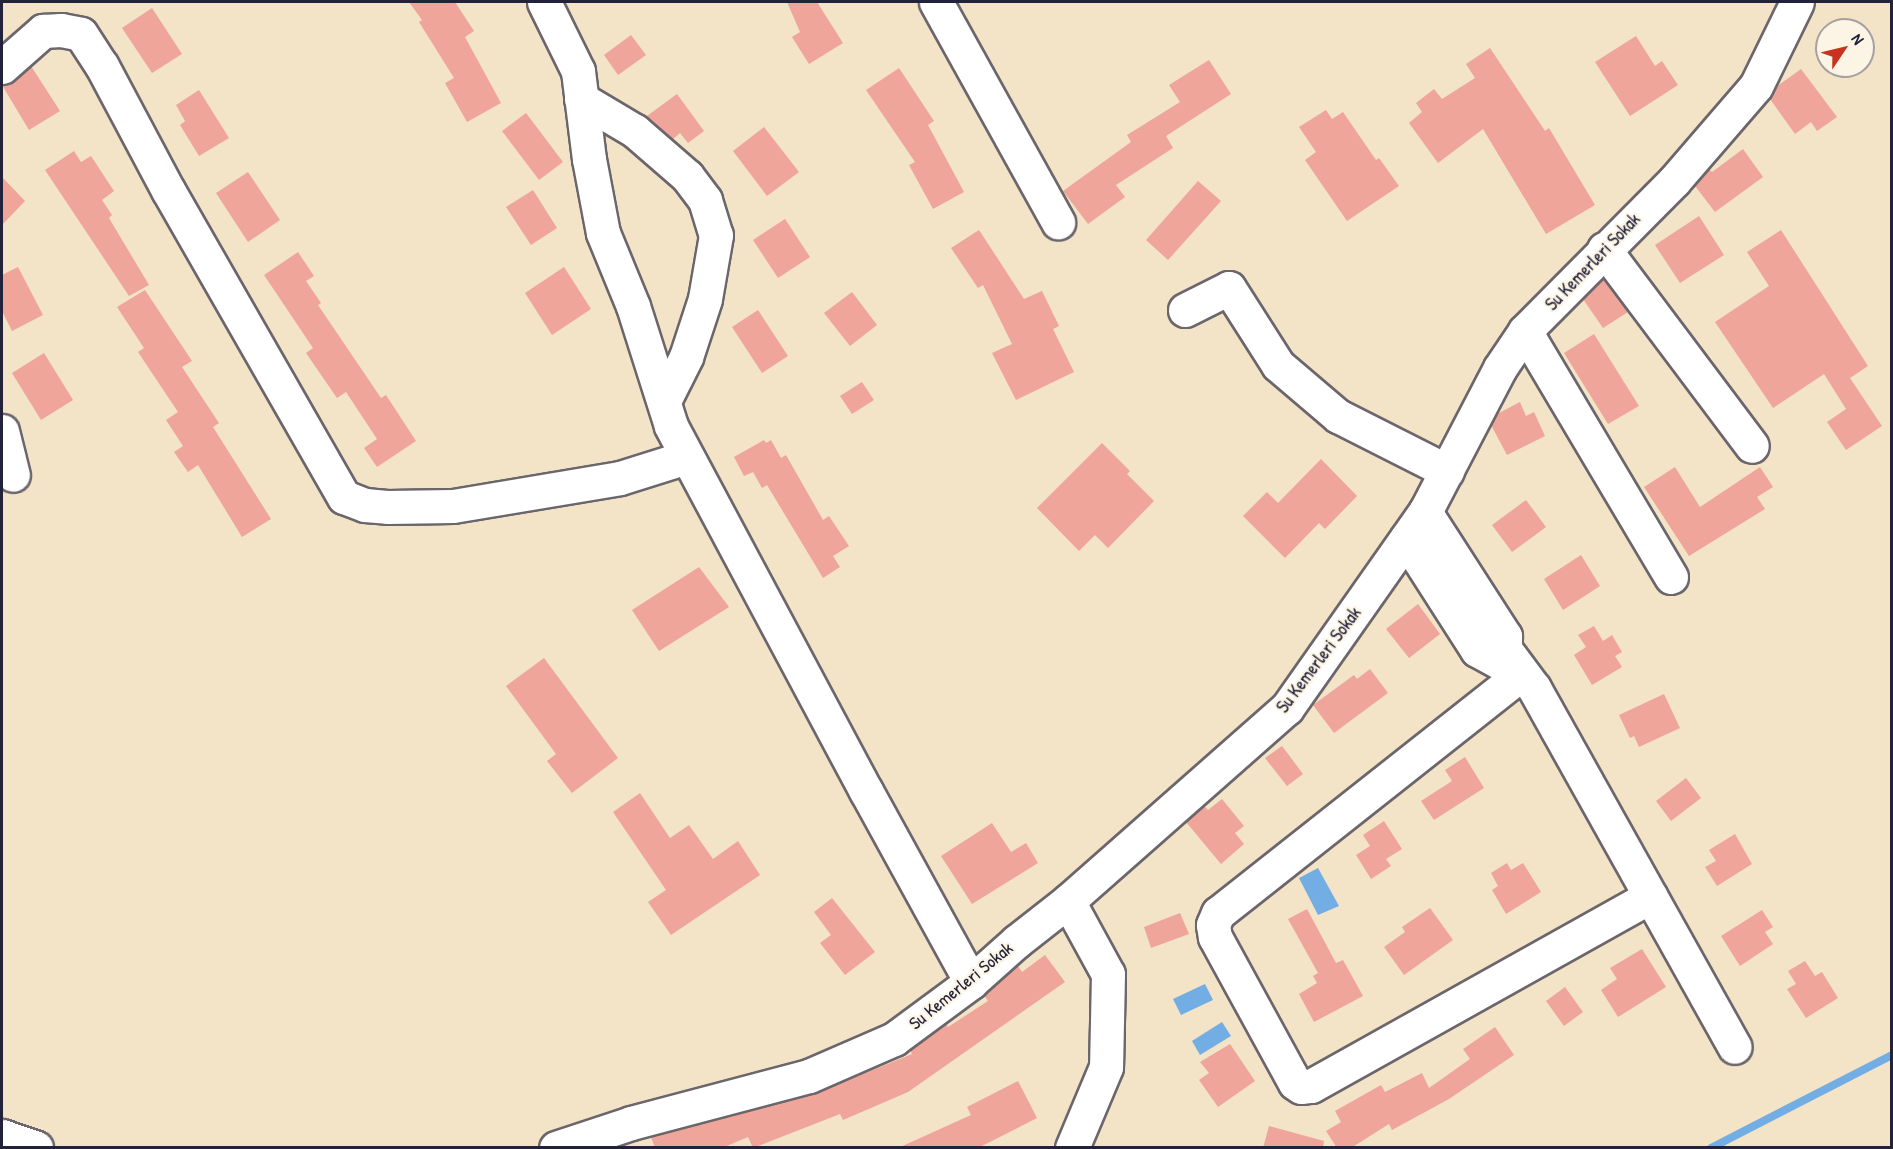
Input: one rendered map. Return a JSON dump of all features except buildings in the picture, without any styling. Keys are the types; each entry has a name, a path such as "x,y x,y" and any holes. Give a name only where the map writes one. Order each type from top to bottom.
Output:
{"street":[{"path":"544,2 578,71 589,159 603,233 633,306 671,426 971,982"},
{"path":"936,2 1058,222"},
{"name":"Su Kemerleri Sokak","path":"556,1148 632,1123 809,1076 894,1039 971,982 1017,941 1068,902 1287,708 1425,512 1500,368 1525,331 1674,181 1756,86 1797,2"},
{"path":"2,67 43,31 61,30 81,34 102,66 168,190 344,497 364,505 387,507 453,506 620,478 687,457"},
{"path":"581,99 635,130 687,176 705,200 716,235 705,299 686,357 664,401"},
{"path":"1604,249 1752,446"},
{"path":"1185,310 1229,288 1278,365 1338,416 1447,471"},
{"path":"1525,331 1671,577"},
{"path":"2,431 13,475"},
{"path":"1425,512 1505,636 1505,649 1521,674 1534,688 1735,1047"},
{"path":"1406,539 1477,650 1521,674"},
{"path":"1521,674 1218,913 1213,925 1215,937 1295,1083 1301,1087 1311,1086 1651,896"},
{"path":"1068,902 1108,974 1106,1067 1072,1148"},
{"path":"2,1136 36,1148"}],"water":[{"path":"1318,868 1339,906 1318,915 1299,878"},
{"path":"1205,984 1213,1000 1181,1015 1173,999"},
{"path":"1222,1022 1231,1036 1200,1055 1192,1041"}],"waterway":[{"path":"1711,1148 1892,1055"}]}
